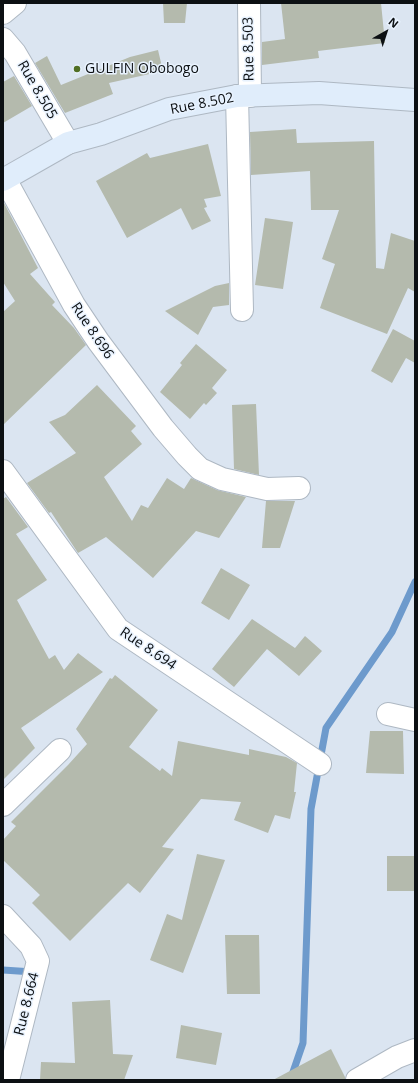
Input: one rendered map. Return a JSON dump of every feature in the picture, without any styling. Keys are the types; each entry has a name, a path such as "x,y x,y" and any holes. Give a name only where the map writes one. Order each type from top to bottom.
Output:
{"main road":[{"name":"Rue 8.502","path":"4,179 68,143 101,134 169,109 244,96 319,93 415,100"}],"street":[{"path":"3,13 15,3"},
{"name":"Rue 8.503","path":"242,310 244,96 249,3"},
{"name":"Rue 8.505","path":"3,39 15,53 68,143"},
{"name":"Rue 8.696","path":"4,179 74,305 98,341 163,428 187,456 200,469 222,479 267,489 299,488"},
{"name":"Rue 8.694","path":"3,472 118,629 320,764"},
{"path":"388,714 415,720"},
{"path":"3,805 60,750"},
{"name":"Rue 8.664","path":"3,916 31,946 38,961 8,1080"},
{"path":"357,1080 397,1057 415,1050"}],"building":[{"path":"163,3 187,3 185,23 164,23"},
{"path":"281,3 381,3 385,43 318,51 319,58 262,65 262,42 285,39"},
{"path":"158,50 163,71 109,83 113,94 65,113 35,63 47,56 61,85 130,57"},
{"path":"14,76 32,106 3,123 3,82"},
{"path":"296,129 297,143 374,141 376,268 384,269 391,233 415,241 415,292 408,288 387,334 320,308 335,264 322,259 339,210 311,210 310,171 251,175 250,132"},
{"path":"208,144 221,196 204,199 207,207 204,208 211,221 192,230 181,208 127,238 96,181 147,153 150,158"},
{"path":"3,201 38,268 30,274 55,302 52,305 74,328 86,345 3,425 3,312 15,301 3,282"},
{"path":"265,218 293,222 283,289 255,285"},
{"path":"229,283 229,305 213,307 198,335 165,311 215,286"},
{"path":"393,329 415,341 415,363 406,358 392,383 371,371"},
{"path":"196,344 227,370 212,388 217,393 206,405 204,403 190,419 160,392 182,365 180,363"},
{"path":"97,385 136,426 131,431 142,444 104,477 132,521 141,505 148,508 167,478 184,489 191,478 217,490 246,497 219,538 196,531 153,578 106,537 78,553 51,512 49,513 27,483 76,453 49,422 65,415"},
{"path":"256,404 259,475 234,469 232,405"},
{"path":"6,497 28,527 16,534 47,580 17,600 49,659 55,655 64,670 78,653 103,672 21,728 35,748 3,780 3,499"},
{"path":"266,501 295,501 280,548 262,548"},
{"path":"221,568 250,585 229,620 201,603"},
{"path":"252,619 295,648 305,636 322,651 299,676 267,649 234,687 212,669"},
{"path":"115,675 158,710 129,747 160,771 162,768 172,776 178,741 249,755 249,749 286,757 297,763 294,792 296,792 290,819 275,815 268,833 234,820 241,802 201,799 162,847 174,849 140,893 128,883 70,941 32,903 40,895 3,860 3,840 16,826 11,822 87,744 76,729 110,678 112,679"},
{"path":"370,731 403,731 404,774 366,773"},
{"path":"197,854 225,860 183,973 150,960 167,914 182,920"},
{"path":"387,856 415,856 415,891 387,891"},
{"path":"225,935 259,935 260,994 227,994"},
{"path":"110,1000 113,1054 133,1055 124,1080 40,1080 41,1062 75,1063 72,1002"},
{"path":"181,1025 222,1033 216,1065 176,1058"},
{"path":"331,1049 345,1077 345,1080 273,1080"}],"waterway":[{"path":"291,1080 303,1043 311,809 326,728 392,632 415,582"},
{"path":"3,970 33,972"}],"place":[{"name":"GULFIN Obobogo","path":"77,69"}]}
